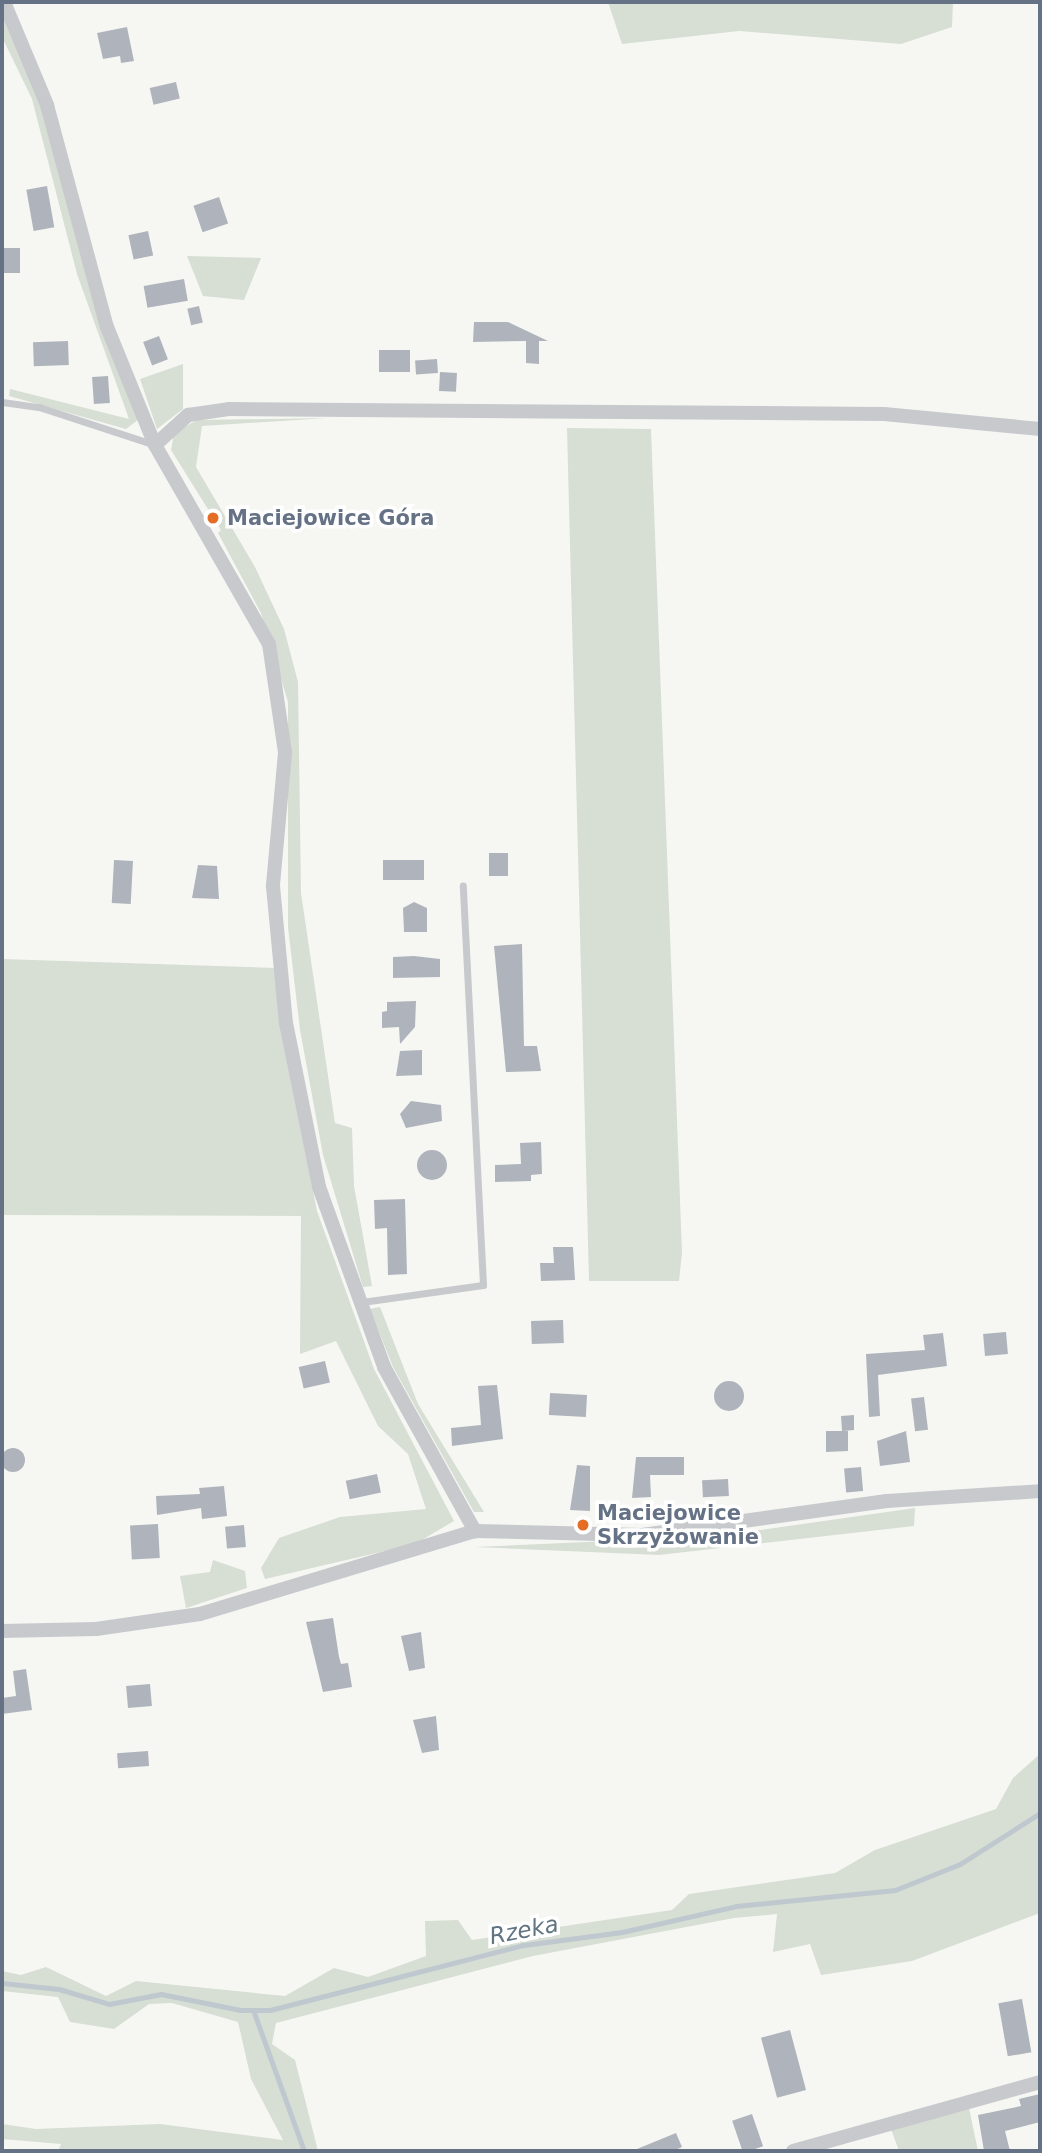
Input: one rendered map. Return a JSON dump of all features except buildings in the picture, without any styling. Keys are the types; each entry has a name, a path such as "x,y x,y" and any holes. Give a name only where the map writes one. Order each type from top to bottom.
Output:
{"street":[{"path":"4,2 47,105 107,327 155,445 269,644 285,753 273,886 286,1023 319,1187 384,1367 475,1531"},
{"path":"155,445 188,415 229,409 884,414 1040,429"},
{"path":"2,1632 96,1629 200,1614 475,1531 642,1535 887,1502 1040,1491"},
{"path":"793,2151 1040,2082"}],"lane":[{"path":"2,402 39,407 155,445"},
{"path":"362,1302 483,1285 463,886"}],"shaded area":[{"path":"608,2 953,2 952,27 901,44 739,31 622,44"},
{"path":"2,15 43,107 138,420 126,429 9,396 10,389 129,419 77,274 32,99 2,37"},
{"path":"187,256 261,258 244,300 203,296"},
{"path":"183,364 183,409 157,429 140,379"},
{"path":"328,418 202,426 196,467 255,567 284,629 298,682 301,893 335,1123 352,1128 354,1186 372,1286 363,1287 323,1155 300,1030 288,927 288,702 261,613 218,533 221,530 171,450 174,433 197,420"},
{"path":"567,428 651,429 682,1253 679,1281 589,1281"},
{"path":"2,959 276,968 282,1036 317,1211 374,1369 454,1521 415,1544 265,1579 261,1568 279,1538 340,1517 426,1509 408,1454 378,1426 336,1341 300,1354 301,1216 2,1215"},
{"path":"380,1307 418,1404 484,1512 474,1512 393,1367 370,1309"},
{"path":"915,1508 914,1526 659,1555 475,1547 718,1536"},
{"path":"213,1560 245,1571 247,1588 186,1608 180,1576 210,1572"},
{"path":"1040,1754 1040,1913 912,1961 821,1975 810,1944 773,1952 777,1914 734,1918 533,1956 276,2023 272,2044 295,2060 318,2151 58,2151 61,2144 2,2139 2,2124 36,2129 160,2124 283,2140 251,2079 238,2022 172,2003 149,2004 114,2029 70,2022 58,1997 2,1991 2,1971 21,1975 46,1967 106,1996 136,1981 285,1996 334,1968 368,1977 426,1956 425,1921 458,1920 472,1940 672,1910 689,1894 835,1873 875,1850 996,1809 1013,1778"},
{"path":"969,2108 978,2151 899,2151 891,2129"}],"waterway":[{"name":"Rzeka","path":"2,1983 59,1989 109,2004 161,1994 240,2010 270,2010 524,1945 622,1932 736,1906 895,1890 960,1864 1040,1813"},
{"path":"253,2010 304,2151"}],"place":[{"name":"Maciejowice Góra","path":"213,518"},
{"name":"Maciejowice Skrzyżowanie","path":"583,1525"}]}
